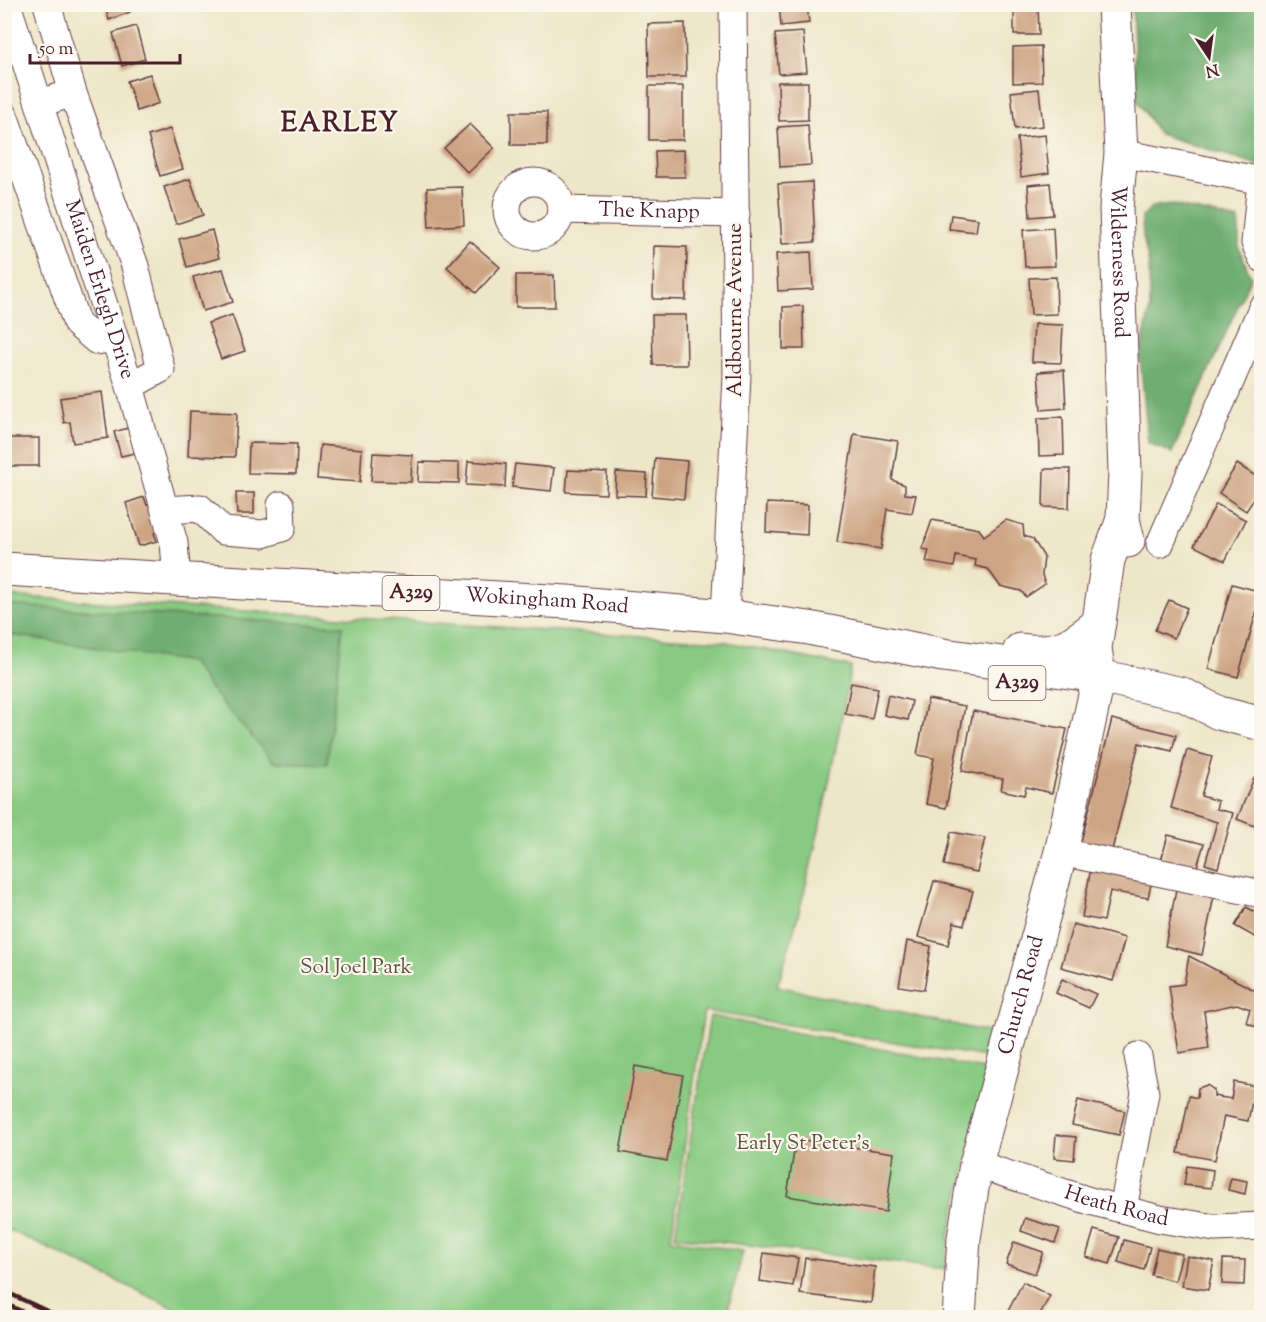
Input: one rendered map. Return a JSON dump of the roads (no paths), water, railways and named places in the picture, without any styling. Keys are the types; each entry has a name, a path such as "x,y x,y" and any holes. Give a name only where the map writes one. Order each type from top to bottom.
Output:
{"main road":[{"name":"Wilderness Road","path":"1097,687 1118,635 1127,578 1128,539 1123,519 1125,472 1116,208 1121,153 1114,4"},
{"name":"Wilderness Road","path":"1097,687 1095,648 1108,560 1123,519"},
{"name":"Wokingham Road","path":"4,569 597,604 725,616 809,628 1097,687 1182,694 1219,713 1262,724"},
{"path":"943,655 964,644 1034,652 1056,651 1081,638 1099,623"},
{"name":"Church Road","path":"959,1317 964,1238 976,1164 1062,848 1097,687"}],"street":[{"name":"Maiden Erlegh Drive","path":"7,4 130,386 174,543 177,579"},
{"path":"46,4 73,93 135,266 162,369 130,386"},
{"name":"Aldbourne Avenue","path":"725,616 737,376 734,4"},
{"path":"40,103 73,93"},
{"path":"4,115 77,324 97,341 114,338"},
{"path":"1121,153 1261,181 1255,243 1262,258"},
{"name":"The Knapp","path":"561,210 736,214"},
{"path":"1160,544 1262,308"},
{"path":"165,510 200,508 223,531 262,534 282,528 281,505"},
{"path":"1062,848 1076,855 1262,894"},
{"path":"1123,1209 1145,1093 1138,1056"},
{"name":"Heath Road","path":"976,1164 1123,1209 1215,1228 1262,1226"}],"railway":[{"path":"4,1291 62,1318"},
{"path":"4,1303 36,1318"}],"district":[{"name":"EARLEY","path":"340,124"}],"park label":[{"name":"Sol Joel Park","path":"356,968"},
{"name":"Early St Peter's","path":"803,1144"}]}
